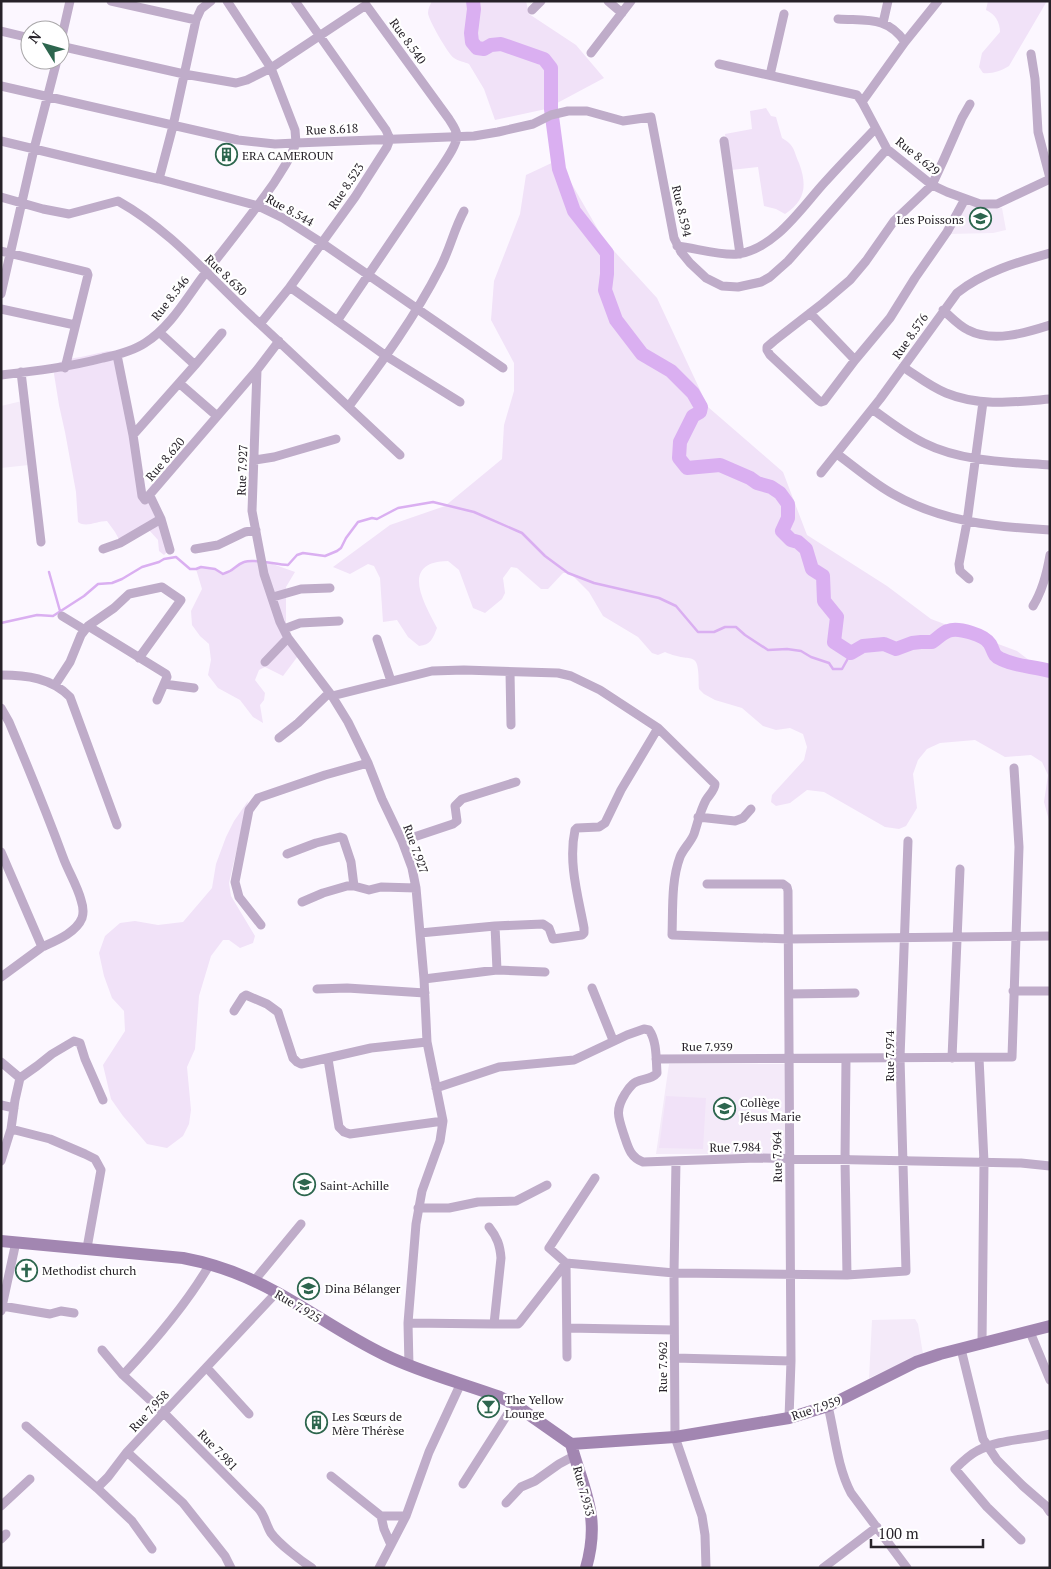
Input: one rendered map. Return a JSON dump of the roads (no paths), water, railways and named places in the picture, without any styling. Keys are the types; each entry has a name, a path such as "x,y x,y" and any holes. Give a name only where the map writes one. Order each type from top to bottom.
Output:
{"street":[{"path":"66,20 70,1"},
{"path":"112,1 196,20"},
{"path":"160,179 196,20 201,9 212,1"},
{"name":"Rue 8.618","path":"227,1 271,68 295,130 296,143 457,137 498,132"},
{"path":"295,1 386,130 390,139"},
{"path":"532,10 541,1"},
{"path":"608,1 622,13"},
{"path":"591,53 631,1"},
{"path":"883,23 888,1"},
{"path":"720,64 853,93 862,102 905,42 938,1"},
{"name":"Rue 8.540","path":"70,47 184,74 236,83 248,80 271,68 367,2 456,130 457,137"},
{"path":"770,75 784,14"},
{"path":"838,19 883,23 893,29 905,42"},
{"path":"1,31 20,36"},
{"path":"1031,54 1035,79 1038,132 1050,179"},
{"path":"1,294 54,70"},
{"path":"1,86 238,140 275,144 296,143"},
{"name":"Rue 8.629","path":"862,102 886,149 932,185 965,200 980,204 997,204 1050,179"},
{"path":"965,200 947,232 890,318 824,401 821,402 770,354 767,348 774,340 850,280 894,221 932,185 970,104"},
{"name":"Rue 8.594","path":"498,132 533,124 568,111 587,111 623,121 651,117 670,224 678,246 690,263 706,278 722,286 738,287 761,282 770,277 788,260 886,149"},
{"path":"678,246 740,254 762,245 786,226 875,129"},
{"path":"337,321 438,172 457,137"},
{"name":"Rue 8.523","path":"260,324 290,287 355,197 388,147 390,139"},
{"name":"Rue 8.544","path":"1,141 160,179 258,206 284,218 322,243 503,368"},
{"path":"724,141 740,254"},
{"name":"Rue 8.546","path":"1,375 65,368 117,355 145,343 159,332 178,311 258,206 292,156 296,143"},
{"name":"Rue 8.630","path":"1,197 69,214 118,201 155,225 183,249 206,273 400,455"},
{"path":"349,406 386,356 417,309 448,251 464,211"},
{"path":"1,251 87,272 88,275 65,368"},
{"name":"Rue 8.576","path":"821,473 872,409 957,293 966,286 995,271 1050,253"},
{"path":"290,287 386,356 460,402"},
{"path":"1,309 75,325"},
{"path":"943,310 967,330 981,335 1020,334 1050,325"},
{"path":"810,313 855,360"},
{"path":"159,332 195,365"},
{"path":"133,435 222,333"},
{"name":"Rue 8.620","path":"117,355 133,435 142,496 145,500 257,370 279,341"},
{"path":"903,367 947,393 965,399 1005,403 1050,398"},
{"name":"Rue 7.927","path":"257,370 252,511 264,574 288,638 330,694 348,722 368,763 382,799 402,840 412,868 416,888 427,1042 443,1120 440,1141 422,1191 418,1208 408,1323 409,1366"},
{"path":"21,372 41,542"},
{"path":"179,383 218,416"},
{"path":"969,579 960,571 959,564 967,522 983,402"},
{"path":"872,409 909,436 942,451 976,458 1050,465"},
{"path":"255,460 274,457 336,439"},
{"path":"837,454 893,495 927,510 967,522 1050,530"},
{"path":"150,496 161,519 170,550"},
{"path":"103,549 120,543 161,519"},
{"path":"194,549 218,545 245,532 256,530"},
{"path":"1033,606 1044,583 1050,555"},
{"path":"56,685 70,662 81,635 87,628 129,594 162,586 181,600 139,658"},
{"path":"272,597 301,589 330,588"},
{"path":"62,616 87,628 166,674 167,677 157,700"},
{"path":"284,629 300,623 339,621"},
{"path":"265,662 288,638"},
{"path":"377,639 391,681"},
{"path":"279,738 330,694 432,671 464,670 558,673 572,676 606,694 658,728 715,784 715,787 706,799 693,835 678,863 674,883 672,935 789,938 1050,936"},
{"path":"510,672 511,725"},
{"path":"1,675 25,676 43,680 62,688 70,697 117,824"},
{"path":"164,684 194,688"},
{"path":"1,708 9,722 47,812 64,860 81,899 83,912 77,926 66,935 42,948 1,977"},
{"path":"420,933 495,926 543,924 549,928 553,938 582,935 584,928 574,875 573,854 576,830 577,828 600,827 605,823 621,790 658,728"},
{"path":"262,925 240,897 235,882 249,810 258,798 325,775 368,763"},
{"path":"1014,768 1019,847 1013,991 1050,991"},
{"path":"402,840 453,824 457,821 455,806 462,799 516,782"},
{"path":"698,817 735,821 751,810"},
{"path":"287,854 316,843 343,838 354,886"},
{"name":"Rue 7.974","path":"847,1275 906,1271 900,1058 908,841"},
{"path":"1,852 42,948"},
{"path":"952,1058 960,869"},
{"name":"Rue 7.964","path":"707,884 783,884 787,887 788,891 792,1361 789,1418"},
{"path":"302,902 341,887 354,886 368,890 381,887 416,888"},
{"path":"495,926 497,970"},
{"path":"424,979 497,970 545,972"},
{"path":"317,989 347,988 425,993"},
{"path":"592,988 613,1040"},
{"name":"Rue 7.939","path":"656,1058 1012,1058 1013,991"},
{"path":"789,994 856,994"},
{"path":"234,1010 246,995 267,1004 278,1012 293,1058 301,1064 371,1048 427,1042"},
{"path":"436,1088 499,1067 574,1060 613,1040 644,1030 649,1030 653,1037 656,1058"},
{"path":"1,1161 12,1129 20,1078 52,1054 74,1041 80,1043 103,1100"},
{"name":"Rue 7.984","path":"656,1058 657,1073 650,1078 635,1082 621,1101 618,1110 630,1154 643,1162 790,1159 903,1162 1021,1162 1050,1166"},
{"path":"595,1178 549,1248 566,1263 674,1273 847,1275 846,1058"},
{"path":"979,1058 984,1162 982,1344"},
{"path":"328,1059 339,1127 344,1132 350,1134 443,1120"},
{"path":"1,1062 20,1078"},
{"path":"1,1105 14,1108"},
{"path":"12,1129 50,1139 95,1159 101,1170 87,1248"},
{"name":"Rue 7.962","path":"676,1162 674,1273 675,1437 702,1516 706,1535 706,1568"},
{"path":"418,1208 449,1208 483,1202 516,1201 546,1185"},
{"path":"254,1281 301,1224"},
{"path":"489,1227 497,1237 501,1258 494,1324"},
{"name":"Rue 7.925","path":"1,1241 183,1258 210,1264 277,1292 346,1335 385,1355 409,1366 500,1397 514,1404 573,1450"},
{"path":"16,1242 2,1308 50,1314 61,1311 74,1313"},
{"path":"408,1323 518,1324 566,1263"},
{"path":"566,1263 567,1357"},
{"path":"124,1375 158,1337 183,1305 210,1264"},
{"name":"Rue 7.958","path":"97,1488 127,1452 277,1292"},
{"name":"Rue 7.959","path":"573,1450 675,1437 789,1418 828,1406 916,1362 1050,1326"},
{"path":"567,1328 674,1330"},
{"path":"1030,1332 1050,1380"},
{"path":"961,1349 982,1439 997,1460 1050,1512"},
{"name":"Rue 7.981","path":"102,1350 124,1375 262,1512 273,1536 312,1568"},
{"path":"674,1358 792,1361"},
{"path":"207,1368 248,1414"},
{"path":"380,1568 406,1516 429,1452 461,1383"},
{"path":"463,1484 514,1404"},
{"path":"828,1406 842,1472 851,1493 906,1568"},
{"path":"26,1426 132,1521 152,1548"},
{"path":"1021,1540 987,1507 955,1468 976,1451 988,1446 1011,1440 1050,1434"},
{"path":"506,1503 521,1487 535,1481 559,1464 573,1450"},
{"name":"Rue 7.933","path":"573,1450 592,1514 590,1556 586,1568"},
{"path":"127,1452 183,1503 225,1556 231,1568"},
{"path":"331,1476 381,1516 391,1545"},
{"path":"1,1506 30,1479"},
{"path":"381,1516 406,1516"},
{"path":"825,1567 877,1527"}],"waterway":[{"path":"473,1 471,33 472,42 477,48 484,49 491,45 501,44 544,59 551,68 551,109 559,169 574,211 607,253 605,290 616,320 642,354 671,371 693,393 701,407 700,412 693,416 680,442 679,458 687,468 720,465 757,483 771,487 780,493 788,504 788,518 782,531 791,540 798,542 806,549 812,569 823,576 824,601 837,617 834,642 851,653 863,646 884,644 896,649 912,643 932,642 946,632 958,630 983,638 990,644 998,658 1013,664 1050,671"},
{"path":"1,623 37,615 53,616 84,596 98,584 112,583 142,567 164,559 176,557 190,569 201,567 215,569 223,574 249,561 288,565 297,555 303,553 325,556 341,548 358,522 372,518 377,519 398,508 433,502 474,512 522,533 545,556 568,573 594,583 659,598 676,606 698,632 714,632 725,627 736,627 768,650 787,649 801,651 811,657 829,663 833,669 842,669 851,653"},
{"path":"49,572 60,611"}],"place":[{"name":"ERA CAMEROUN","path":"226,155"},
{"name":"Les Poissons","path":"980,219"},
{"name":"Collège Jésus Marie","path":"724,1109"},
{"name":"Saint-Achille","path":"304,1185"},
{"name":"Methodist church","path":"26,1270"},
{"name":"Dina Bélanger","path":"309,1288"},
{"name":"The Yellow Lounge","path":"489,1406"},
{"name":"Les Sœurs de Mère Thérèse","path":"316,1423"}]}
